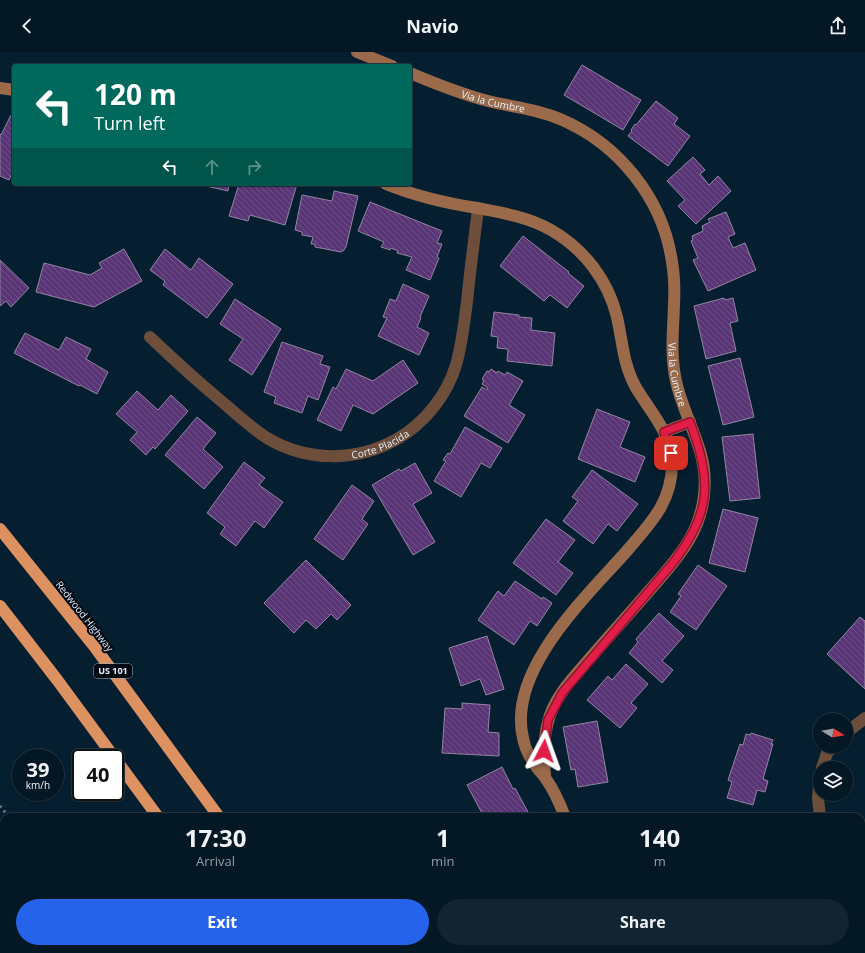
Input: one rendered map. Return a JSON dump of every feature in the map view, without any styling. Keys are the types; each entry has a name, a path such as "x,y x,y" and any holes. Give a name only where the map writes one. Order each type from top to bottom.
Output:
{"highway":[{"name":"Redwood Highway","path":"0,529 94,646 216,813"},
{"path":"0,606 67,692 155,813"}],"street":[{"path":"357,52 387,64"},
{"name":"Via la Cumbre","path":"412,74 475,98 539,112 560,119 600,142 617,158 642,186 662,221 670,248 675,287 672,330 672,362 677,389 701,453 705,475 704,500 696,527 677,558 575,675 556,702 548,720 546,730 544,751 545,777"},
{"path":"0,88 12,90"},
{"name":"Via la Cumbre","path":"391,186 418,196 511,215 538,223 574,246 594,267 602,279 613,303 628,370 639,392 664,432 668,442 672,464 669,486 662,507 649,526 581,603 552,639 538,661 522,704 521,716 523,738 532,760 545,777 563,813"},
{"name":"Corte Placida","path":"150,337 188,373 252,427 268,438 284,446 318,456 336,456 370,451 386,445 415,426 428,414 443,394 449,383 456,365 463,329 478,209"},
{"path":"664,432 690,422"},
{"path":"853,727 865,718"},
{"path":"818,801 820,813"}],"building":[{"path":"582,65 641,100 623,130 564,95"},
{"path":"656,101 678,118 674,124 690,136 668,166 628,136 635,124 636,125"},
{"path":"11,115 12,173 9,180 0,176 0,134 1,135"},
{"path":"693,157 705,170 700,174 709,185 718,176 731,191 696,224 678,206 685,200 667,181"},
{"path":"206,186 229,186 228,191"},
{"path":"238,186 296,186 285,225 250,215 248,221 229,216"},
{"path":"334,191 358,196 346,247 341,252 315,247 315,244 311,244 313,237 302,235 302,232 295,230 302,195 332,201"},
{"path":"370,202 442,231 437,243 442,244 437,257 439,258 430,280 406,270 412,257 397,253 398,251 391,248 390,250 381,247 384,242 358,231"},
{"path":"726,212 735,234 728,237 733,248 745,243 756,270 708,291 693,260 698,258 691,241 693,240 692,236 703,231 702,226 710,222 708,219"},
{"path":"523,236 569,272 568,273 584,286 567,308 550,295 544,301 500,266"},
{"path":"124,249 142,281 94,307 36,292 44,263 90,275 102,268 99,263"},
{"path":"165,249 191,270 199,258 233,284 207,318 163,285 165,281 150,270"},
{"path":"0,260 29,288 11,307 6,301 0,306"},
{"path":"403,284 429,296 417,327 429,333 419,355 378,336 387,318 383,317 390,299 396,301"},
{"path":"724,298 725,300 733,298 738,321 730,323 736,351 706,359 694,306"},
{"path":"235,299 281,329 252,375 229,360 243,339 220,324"},
{"path":"494,312 532,318 531,330 555,333 552,366 507,361 508,349 497,348 498,337 491,336"},
{"path":"25,333 59,350 66,337 91,349 86,359 108,372 97,394 14,353"},
{"path":"282,342 323,356 320,364 330,367 318,400 308,396 302,413 274,403 276,397 264,392"},
{"path":"740,358 754,417 723,425 708,366"},
{"path":"403,360 418,383 373,414 353,405 341,431 317,420 333,387 336,389 346,369 373,381"},
{"path":"491,369 497,373 498,371 505,375 507,372 523,381 509,405 525,415 508,443 464,416 482,387 487,390 488,388 482,384 484,380 482,379 487,371 489,372"},
{"path":"137,391 158,410 171,395 188,411 155,449 153,447 146,455 130,440 137,432 116,414"},
{"path":"597,409 630,422 620,447 645,457 635,482 578,459"},
{"path":"197,417 216,433 203,449 223,467 204,489 165,455"},
{"path":"465,427 502,448 490,468 481,463 461,497 434,481 446,461 443,460 448,453 450,454"},
{"path":"753,434 760,498 730,501 722,437"},
{"path":"244,462 265,478 259,485 283,502 264,528 255,521 236,546 220,534 225,527 207,513"},
{"path":"415,463 432,493 413,504 435,542 413,555 372,485 399,469 401,471"},
{"path":"592,470 638,504 617,531 608,524 593,544 563,521 578,501 572,497"},
{"path":"352,485 374,501 362,519 368,524 343,560 314,539"},
{"path":"723,509 758,518 745,572 709,563"},
{"path":"546,519 575,540 558,562 573,573 556,595 513,563"},
{"path":"306,560 351,605 337,620 331,614 316,629 306,620 294,633 264,603"},
{"path":"698,565 727,586 696,630 670,612 681,596 678,594"},
{"path":"515,581 542,599 543,597 552,603 537,626 530,621 514,645 478,620 498,591 504,596"},
{"path":"659,613 684,636 662,661 673,670 662,683 629,653 638,642 636,639"},
{"path":"860,617 865,621 865,689 827,654"},
{"path":"487,636 504,689 486,695 480,679 461,686 449,648"},
{"path":"626,664 648,684 631,703 637,708 620,728 587,700 608,676 612,680"},
{"path":"462,703 490,705 488,732 499,733 499,756 442,753 445,708 462,709"},
{"path":"597,721 608,782 578,787 575,769 571,770 563,727"},
{"path":"751,733 773,740 763,779 768,781 765,792 757,790 753,805 727,798 732,782 728,780 740,744 743,745 746,734 750,735"},
{"path":"502,767 513,789 515,788 528,812 482,813 467,785"}],"railway":[{"path":"0,806 6,813"}],"route":[{"path":"544,751 548,720 556,702 568,684 682,552 696,527 704,500 705,475 701,453 690,422 664,432 671,453"}]}
